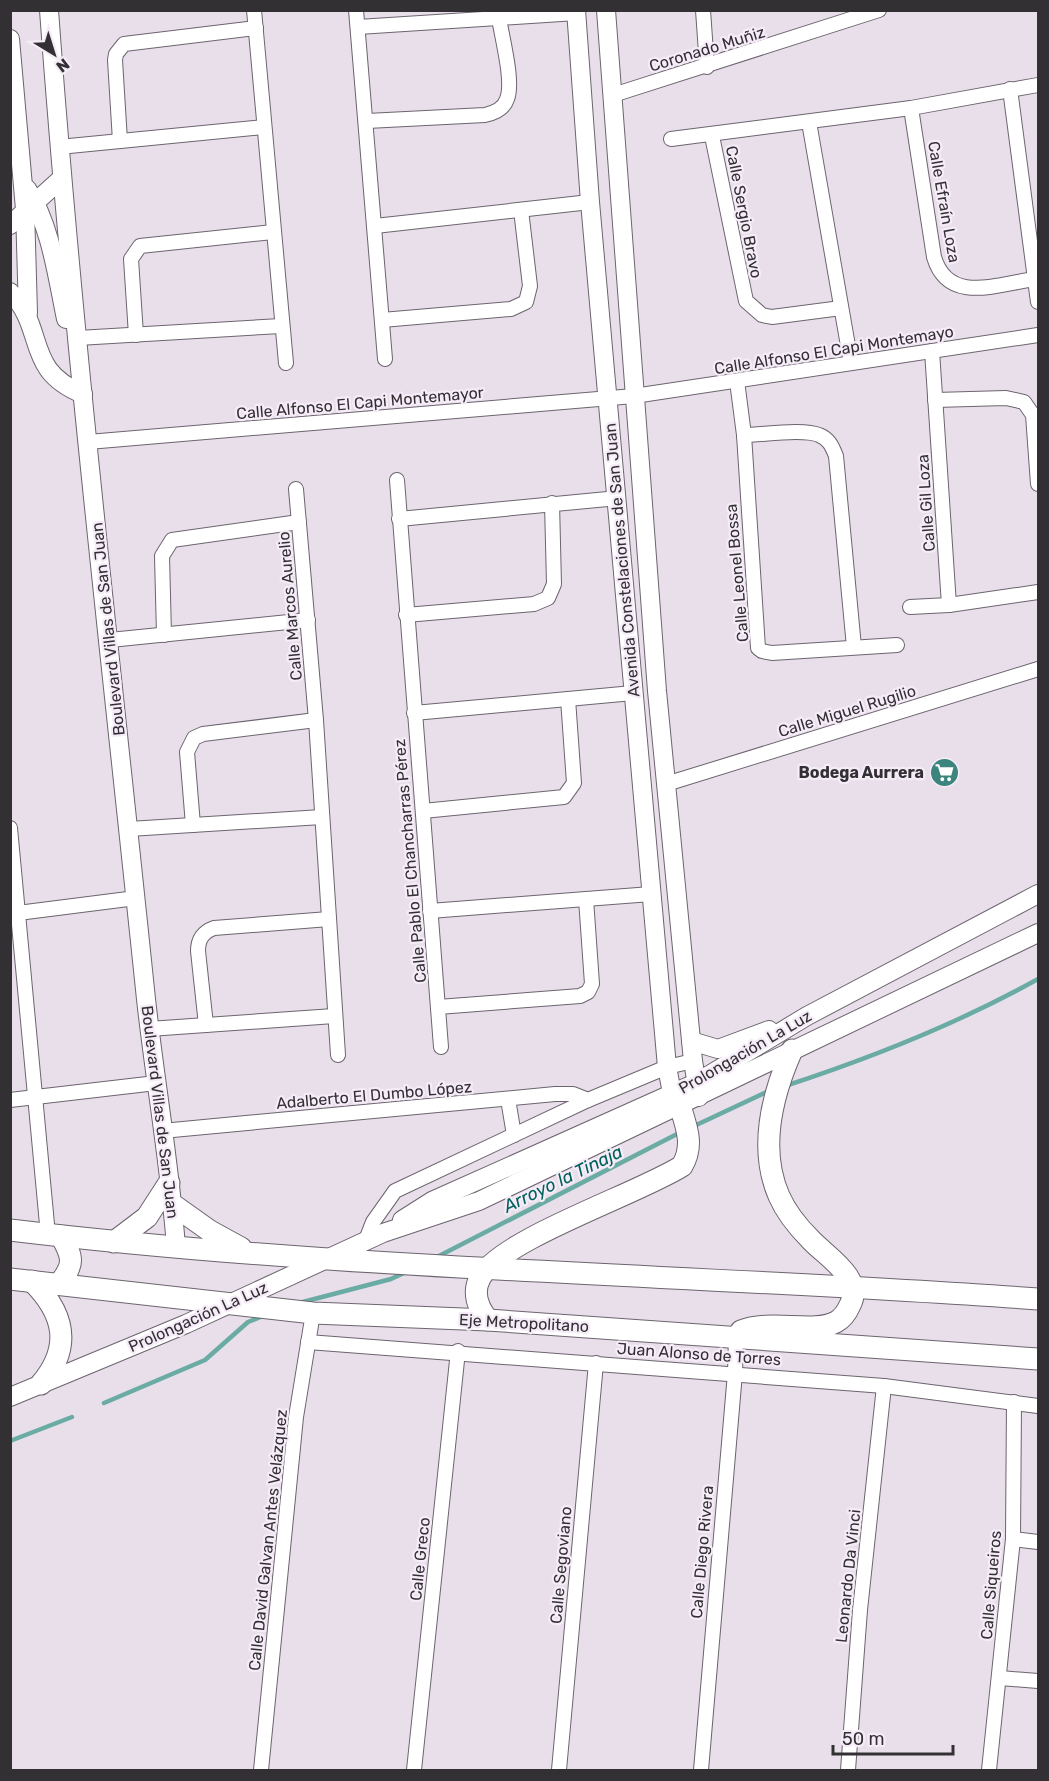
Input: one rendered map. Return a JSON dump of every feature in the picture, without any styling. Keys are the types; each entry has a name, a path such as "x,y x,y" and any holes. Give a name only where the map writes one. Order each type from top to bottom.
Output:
{"main road":[{"path":"736,1337 749,1328 770,1324 823,1326 836,1322 846,1315 853,1301 853,1288 845,1272 809,1239 779,1196 771,1171 768,1146 773,1107 782,1073 792,1050"},
{"path":"488,1320 477,1300 480,1278 507,1251 682,1166 688,1155 690,1142 679,1106"},
{"path":"114,1242 147,1217 169,1183"},
{"path":"172,1204 210,1231 250,1252"},
{"path":"10,1230 114,1242 330,1258 1038,1299"},
{"path":"55,1235 70,1252 71,1262 68,1273 59,1284"},
{"name":"Eje Metropolitano","path":"10,1279 313,1313 488,1320 1038,1359"},
{"path":"33,1281 54,1308 60,1323 61,1340 55,1364 41,1384"}],"street":[{"name":"Boulevard Villas de San Juan","path":"49,10 61,179 82,394 110,640 149,1029 176,1247"},
{"path":"254,10 286,363"},
{"path":"356,10 368,121 385,358"},
{"name":"Avenida Constelaciones de San Juan","path":"606,10 634,396 666,784 697,1090"},
{"path":"703,10 707,67"},
{"name":"Coronado Muñiz","path":"613,95 707,67 879,10"},
{"path":"358,27 577,12"},
{"name":"Avenida Constelaciones de San Juan","path":"577,12 590,202 618,498 651,894 668,1068 679,1106"},
{"path":"368,121 485,115 499,110 507,102 509,93 499,18"},
{"path":"120,141 115,60 116,54 124,44 256,28"},
{"path":"10,39 22,182 51,251 68,328 78,338 281,326"},
{"name":"Calle Sergio Bravo","path":"670,139 712,136 911,108 1038,85"},
{"path":"1010,89 1038,302"},
{"name":"Calle Efraín Loza","path":"911,108 934,257 942,277 963,288 1035,279"},
{"path":"809,122 851,363"},
{"path":"59,147 264,127"},
{"name":"Calle Sergio Bravo","path":"712,136 746,301 753,310 772,317 841,308"},
{"path":"10,225 61,179"},
{"path":"375,226 590,202"},
{"path":"30,205 28,313 39,354 46,367 66,387 82,394"},
{"path":"382,320 511,309 526,302 530,286 521,210"},
{"path":"136,335 131,259 140,246 273,232"},
{"path":"10,292 28,313"},
{"name":"Calle Alfonso El Capi Montemayo","path":"634,396 1038,335"},
{"name":"Calle Gil Loza","path":"932,351 949,605"},
{"name":"Calle Leonel Bossa","path":"737,381 744,435 758,648 772,654 897,645"},
{"name":"Calle Alfonso El Capi Montemayor","path":"88,442 634,396"},
{"path":"935,400 1006,398 1024,402 1033,415 1038,484"},
{"path":"744,435 811,432 825,438 831,444 836,456 854,647"},
{"name":"Calle Pablo El Chancharras Pérez","path":"397,480 441,1047"},
{"name":"Calle Marcos Aurelio","path":"296,489 316,720 338,1055"},
{"path":"399,519 618,498"},
{"path":"406,615 534,604 548,598 554,584 552,503"},
{"path":"164,635 162,556 172,540 299,522"},
{"path":"910,607 949,605 1038,592"},
{"path":"110,640 308,620"},
{"name":"Calle Miguel Rugilio","path":"666,784 1038,669"},
{"path":"414,713 633,693"},
{"path":"423,811 557,799 569,793 574,783 568,699"},
{"path":"193,825 187,752 194,738 203,734 316,720"},
{"path":"129,829 322,818"},
{"path":"10,828 35,1097 55,1235"},
{"path":"430,911 651,894"},
{"name":"Prolongación La Luz","path":"10,1397 186,1324 366,1240 478,1201 679,1106 697,1090 807,1016 1038,894"},
{"path":"18,913 136,898"},
{"path":"438,1007 580,996 588,992 592,984 586,899"},
{"path":"206,1025 198,943 207,931 214,928 329,919"},
{"name":"Prolongación La Luz","path":"697,1090 909,997 1038,933"},
{"path":"149,1029 334,1016"},
{"path":"691,1041 710,1048 729,1047 807,1016"},
{"path":"366,1240 373,1222 395,1191 588,1100 668,1068 693,1061"},
{"path":"10,1100 156,1083"},
{"name":"Adalberto El Dumbo López","path":"162,1131 555,1094 573,1094 588,1100"},
{"path":"508,1099 514,1135"},
{"name":"Calle David Galvan Antes Velázquez","path":"261,1770 296,1418 313,1313"},
{"name":"Calle Diego Rivera","path":"701,1770 735,1373 736,1337"},
{"name":"Juan Alonso de Torres","path":"308,1342 884,1386 1038,1406"},
{"name":"Calle Greco","path":"414,1770 458,1352"},
{"name":"Calle Segoviano","path":"559,1770 596,1363"},
{"name":"Leonardo Da Vinci","path":"848,1770 860,1610 884,1386"},
{"name":"Calle Siqueiros","path":"989,1770 1013,1539 1014,1402"},
{"path":"1013,1539 1038,1542"},
{"path":"1000,1678 1038,1681"}],"waterway":[{"name":"Arroyo la Tinaja","path":"785,1086 850,1064 914,1038 1038,979"},
{"name":"Arroyo la Tinaja","path":"692,1127 771,1090"},
{"name":"Arroyo la Tinaja","path":"435,1258 681,1132"},
{"name":"Arroyo la Tinaja","path":"299,1303 391,1279 406,1272"},
{"name":"Arroyo la Tinaja","path":"104,1403 205,1360 248,1322 263,1316"},
{"name":"Arroyo la Tinaja","path":"10,1441 72,1417"}],"place":[{"name":"Bodega Aurrera","path":"945,772"}]}
